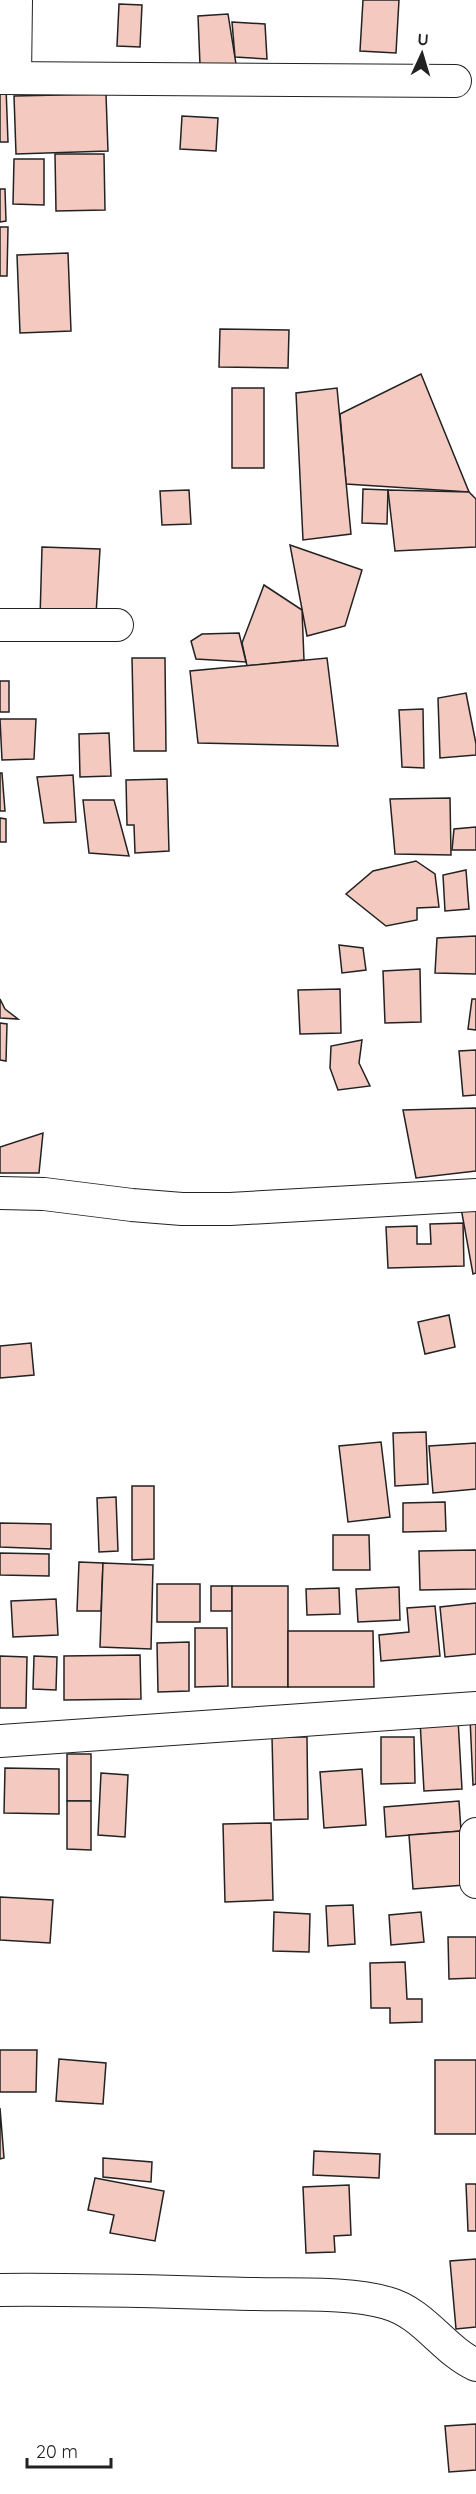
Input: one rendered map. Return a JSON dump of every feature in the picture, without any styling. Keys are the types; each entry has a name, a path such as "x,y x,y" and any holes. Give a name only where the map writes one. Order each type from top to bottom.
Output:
{"street":[{"path":"16,0 7,78 455,81"},
{"path":"0,625 117,625"},
{"path":"0,1193 44,1194 132,1206 211,1209 476,1195"},
{"path":"0,1741 476,1708"},
{"path":"476,1834 476,1882"},
{"path":"0,2290 87,2289 311,2295 388,2303 413,2315 462,2359 476,2365"}],"building":[{"path":"363,0 399,0 396,53 360,51"},
{"path":"119,4 142,5 140,47 117,46"},
{"path":"228,14 236,64 200,65 198,16"},
{"path":"232,22 265,24 267,59 235,57"},
{"path":"0,87 6,87 8,142 0,142"},
{"path":"106,94 108,151 16,154 14,96"},
{"path":"182,116 218,118 216,151 180,149"},
{"path":"55,154 104,154 105,210 56,211"},
{"path":"14,159 44,159 44,205 13,204"},
{"path":"0,189 5,189 6,221 0,222"},
{"path":"0,227 8,227 7,276 0,276"},
{"path":"68,253 71,331 20,333 17,255"},
{"path":"220,329 289,330 288,368 219,367"},
{"path":"421,374 469,492 346,484 340,414"},
{"path":"232,388 264,388 264,468 232,468"},
{"path":"337,388 351,534 303,540 296,393"},
{"path":"363,489 388,490 387,524 362,523"},
{"path":"189,490 191,524 162,525 160,491"},
{"path":"388,490 469,492 476,499 476,547 395,551"},
{"path":"290,545 362,570 345,626 307,636"},
{"path":"42,547 100,549 96,615 40,619"},
{"path":"264,585 302,610 304,660 247,666 242,643"},
{"path":"239,633 246,662 196,659 191,641 202,634"},
{"path":"132,658 165,658 166,751 134,751"},
{"path":"327,658 338,746 198,743 190,671"},
{"path":"0,681 9,681 9,712 0,712"},
{"path":"466,693 476,755 440,758 438,698"},
{"path":"423,709 424,768 402,767 399,710"},
{"path":"0,719 36,719 34,759 2,760"},
{"path":"109,733 111,776 80,777 79,734"},
{"path":"0,773 2,773 5,811 0,811"},
{"path":"73,775 76,822 44,823 37,777"},
{"path":"167,779 169,851 135,853 134,825 127,825 126,780"},
{"path":"450,798 451,855 395,854 390,799"},
{"path":"83,800 114,800 129,856 89,853"},
{"path":"0,818 6,819 6,842 0,842"},
{"path":"476,827 476,850 452,850 454,829"},
{"path":"416,861 435,874 439,907 417,908 417,920 386,926 346,894 373,871"},
{"path":"466,870 469,909 445,911 443,875"},
{"path":"476,936 476,974 435,973 437,938"},
{"path":"339,945 363,948 366,970 342,973"},
{"path":"420,969 421,1022 385,1023 383,971"},
{"path":"340,989 341,1033 300,1034 298,990"},
{"path":"0,999 5,1009 18,1019 0,1018"},
{"path":"472,999 476,999 476,1030 468,1029"},
{"path":"0,1023 7,1024 6,1061 0,1060"},
{"path":"362,1040 359,1063 370,1086 338,1090 330,1068 331,1046"},
{"path":"476,1050 476,1095 463,1096 459,1051"},
{"path":"476,1108 476,1171 416,1178 403,1110"},
{"path":"43,1133 39,1173 0,1173 0,1147"},
{"path":"461,1208 476,1208 476,1273 473,1274"},
{"path":"463,1223 464,1266 388,1268 386,1227 417,1226 417,1244 431,1244 430,1224"},
{"path":"449,1315 455,1347 425,1354 418,1322"},
{"path":"31,1343 34,1375 0,1378 0,1346"},
{"path":"426,1432 428,1484 395,1486 393,1433"},
{"path":"381,1442 390,1517 348,1522 339,1446"},
{"path":"476,1443 476,1489 433,1493 429,1446"},
{"path":"132,1486 154,1486 154,1559 132,1560"},
{"path":"116,1497 118,1551 99,1552 97,1498"},
{"path":"445,1502 446,1531 403,1532 403,1503"},
{"path":"0,1523 51,1524 51,1549 0,1547"},
{"path":"333,1535 369,1535 370,1570 333,1570"},
{"path":"476,1550 476,1589 420,1590 419,1551"},
{"path":"0,1553 49,1554 49,1576 0,1575"},
{"path":"79,1562 103,1563 101,1611 77,1611"},
{"path":"103,1563 153,1565 151,1649 100,1647"},
{"path":"157,1584 200,1584 200,1622 157,1622"},
{"path":"211,1586 232,1586 232,1611 211,1611"},
{"path":"232,1586 288,1586 288,1687 232,1687"},
{"path":"399,1587 400,1620 358,1622 356,1589"},
{"path":"339,1588 340,1614 307,1615 306,1589"},
{"path":"56,1599 58,1635 13,1637 11,1601"},
{"path":"476,1603 476,1654 445,1657 440,1607"},
{"path":"435,1606 440,1656 381,1661 379,1635 409,1632 407,1608"},
{"path":"195,1628 227,1628 228,1686 195,1687"},
{"path":"288,1631 373,1631 374,1687 288,1687"},
{"path":"189,1642 189,1691 158,1692 157,1643"},
{"path":"140,1655 141,1699 64,1700 64,1656"},
{"path":"0,1656 27,1657 26,1708 0,1708"},
{"path":"34,1656 57,1657 56,1690 33,1689"},
{"path":"470,1718 476,1718 476,1784 473,1785"},
{"path":"458,1719 462,1789 424,1791 420,1721"},
{"path":"272,1737 307,1737 308,1819 274,1820"},
{"path":"381,1737 414,1737 415,1783 381,1784"},
{"path":"67,1754 91,1754 91,1801 67,1801"},
{"path":"5,1768 59,1769 59,1814 4,1813"},
{"path":"362,1769 366,1825 324,1828 320,1772"},
{"path":"101,1773 128,1775 125,1837 98,1835"},
{"path":"67,1801 91,1801 91,1850 67,1849"},
{"path":"459,1801 461,1831 386,1837 384,1807"},
{"path":"271,1823 273,1900 225,1902 223,1824"},
{"path":"461,1831 465,1885 413,1889 409,1835"},
{"path":"0,1897 53,1900 50,1943 0,1940"},
{"path":"353,1905 355,1944 328,1946 326,1906"},
{"path":"274,1912 310,1914 309,1952 273,1951"},
{"path":"421,1912 424,1942 391,1945 389,1915"},
{"path":"448,1937 476,1937 476,1978 449,1979"},
{"path":"405,1962 407,1999 422,1999 422,2022 390,2023 390,2008 371,2008 370,1963"},
{"path":"0,2050 37,2050 36,2092 0,2092"},
{"path":"59,2059 106,2063 103,2104 56,2101"},
{"path":"435,2060 476,2060 476,2134 435,2134"},
{"path":"0,2108 4,2158 0,2159"},
{"path":"314,2151 380,2154 379,2178 313,2175"},
{"path":"103,2158 152,2162 151,2182 103,2177"},
{"path":"95,2178 164,2191 155,2241 110,2233 114,2215 88,2210"},
{"path":"466,2184 476,2184 476,2231 468,2231"},
{"path":"349,2185 351,2235 334,2236 335,2252 306,2253 303,2187"},
{"path":"476,2259 476,2327 456,2329 450,2261"},
{"path":"476,2424 476,2470 449,2472 445,2426"}]}
